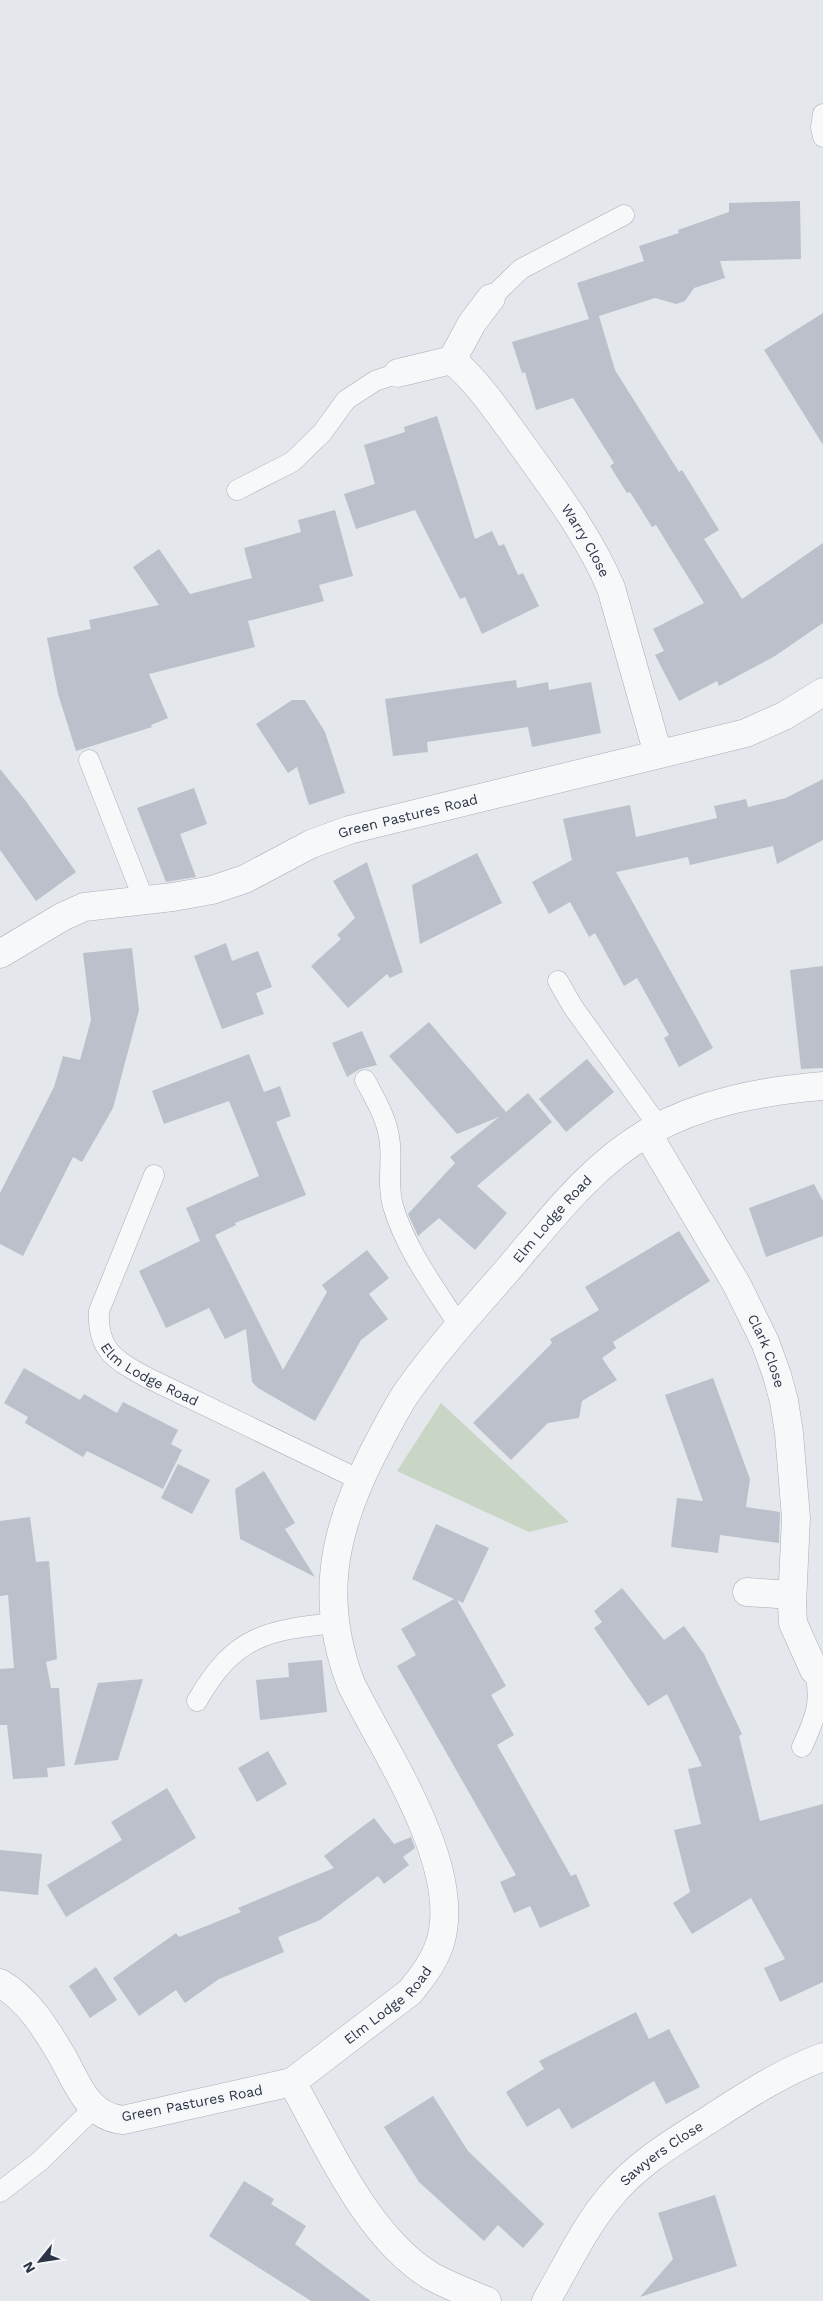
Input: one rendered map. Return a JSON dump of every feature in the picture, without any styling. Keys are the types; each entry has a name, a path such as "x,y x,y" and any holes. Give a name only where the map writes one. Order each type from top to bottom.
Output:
{"street":[{"path":"398,372 452,360 472,323 491,298"},
{"name":"Warry Close","path":"452,360 468,374 564,503 600,563 620,617 658,754"},
{"name":"Green Pastures Road","path":"0,954 62,917 84,907 174,897 228,885 245,879 311,844 349,830 746,733 784,716 823,692"},
{"name":"Elm Lodge Road","path":"292,2082 410,1992 433,1960 440,1942 444,1920 444,1900 440,1878 424,1825 351,1684 343,1664 336,1623 333,1594 338,1543 345,1516 360,1480 389,1422 405,1396 460,1326 583,1182 620,1151 653,1130 690,1112 722,1101 797,1088 823,1086"},
{"name":"Clark Close","path":"653,1130 737,1285 765,1342 777,1375 789,1433 796,1518 792,1616 795,1631 814,1670"},
{"path":"747,1592 792,1595"},
{"name":"Green Pastures Road","path":"0,1983 17,1995 39,2019 64,2058 81,2092 94,2108 108,2117 124,2120 292,2082"},
{"name":"Sawyers Close","path":"546,2301 599,2211 621,2184 644,2163 730,2106 797,2066 823,2057"},
{"path":"292,2082 358,2198 394,2245 430,2275 487,2301"}],"lane":[{"path":"823,114 821,121 823,136"},
{"path":"491,298 520,269 624,215"},
{"path":"237,490 292,462 322,433 346,400 375,381 398,372"},
{"path":"90,760 144,900"},
{"path":"558,980 653,1130"},
{"path":"365,1080 387,1126 390,1147 390,1190 400,1226 420,1264 460,1326"},
{"name":"Elm Lodge Road","path":"154,1175 100,1311 100,1333 104,1345 113,1356 146,1378 360,1480"},
{"path":"197,1701 217,1670 248,1643 282,1629 336,1623"},
{"name":"Clark Close","path":"802,1747 821,1700 821,1686 814,1670"},
{"path":"0,2192 40,2161 94,2108"}],"green space":[{"path":"441,1403 569,1522 529,1532 397,1471"}],"building":[{"path":"800,201 801,259 720,261 725,278 694,288 685,301 676,304 655,298 599,316 615,370 679,472 682,470 719,530 704,539 742,599 823,543 823,623 775,656 719,686 717,681 679,701 655,655 664,651 653,629 704,603 656,525 652,527 630,492 627,493 610,466 614,463 573,398 536,410 525,372 522,373 512,342 589,319 577,283 644,261 639,246 679,233 678,230 729,212 729,203"},
{"path":"823,313 823,445 764,350"},
{"path":"437,416 475,539 492,531 499,546 504,544 518,575 523,573 539,606 482,634 465,597 460,599 415,510 356,529 344,494 375,484 364,445 405,432 404,427"},
{"path":"335,510 353,576 319,585 324,601 248,621 255,647 149,674 168,718 151,725 152,727 76,751 58,694 47,638 91,629 89,620 159,605 133,567 159,549 190,594 252,578 244,548 301,532 298,520"},
{"path":"516,680 517,688 548,682 549,690 591,682 601,733 532,747 528,727 427,742 428,752 393,756 385,699"},
{"path":"292,700 305,700 325,732 345,793 309,805 297,767 288,773 256,724"},
{"path":"0,769 25,800 76,872 36,901 0,850"},
{"path":"823,779 823,840 777,864 773,846 690,865 688,857 616,872 713,1048 679,1067 664,1038 669,1035 637,978 624,986 595,933 589,937 570,902 549,914 532,882 572,860 563,819 630,805 636,837 717,818 714,806 746,799 748,807 786,798"},
{"path":"194,788 207,824 180,834 196,877 166,882 137,808"},
{"path":"477,853 502,903 420,944 412,885"},
{"path":"367,862 403,972 390,978 387,974 348,1008 311,966 341,939 337,935 355,918 333,881"},
{"path":"226,943 232,961 258,951 272,987 256,993 264,1014 222,1029 194,956"},
{"path":"132,948 139,1010 113,1108 82,1162 73,1157 23,1256 0,1244 0,1193 54,1087 63,1056 80,1060 91,1020 83,953"},
{"path":"823,966 823,1068 801,1069 790,970"},
{"path":"429,1022 506,1112 528,1093 552,1122 477,1186 507,1213 475,1250 439,1218 418,1236 408,1214 455,1163 450,1157 499,1117 457,1134 389,1056"},
{"path":"362,1031 377,1065 360,1069 347,1077 332,1043"},
{"path":"249,1054 264,1092 280,1086 291,1116 276,1122 306,1195 235,1223 236,1225 215,1235 283,1370 327,1292 322,1285 367,1250 389,1278 369,1294 388,1319 361,1340 315,1421 258,1388 252,1382 246,1329 225,1339 209,1308 166,1328 139,1271 200,1241 186,1208 259,1176 229,1101 164,1124 152,1091"},
{"path":"587,1059 614,1092 566,1132 539,1099"},
{"path":"814,1184 823,1201 823,1236 766,1257 749,1208"},
{"path":"679,1231 710,1281 613,1342 616,1348 602,1358 617,1380 582,1401 579,1418 548,1423 511,1460 473,1423 552,1343 550,1339 599,1310 585,1287"},
{"path":"24,1368 80,1400 84,1394 117,1413 123,1402 178,1430 171,1444 182,1450 163,1489 87,1451 83,1457 25,1423 28,1417 4,1403"},
{"path":"713,1378 750,1479 746,1507 780,1512 779,1543 720,1535 718,1553 671,1547 677,1498 703,1501 665,1395"},
{"path":"178,1464 210,1480 192,1514 161,1498"},
{"path":"264,1471 295,1523 285,1529 315,1577 240,1539 235,1489"},
{"path":"30,1517 36,1562 49,1561 57,1659 46,1662 51,1688 59,1688 65,1766 47,1768 48,1777 13,1779 7,1725 0,1725 0,1669 14,1668 8,1595 0,1596 0,1521"},
{"path":"436,1524 489,1548 463,1603 457,1600 506,1686 491,1695 514,1735 497,1745 571,1876 576,1874 590,1906 540,1928 530,1906 514,1913 500,1882 516,1875 397,1666 416,1655 401,1629 454,1599 412,1579"},
{"path":"622,1588 664,1640 684,1626 704,1654 742,1734 739,1736 760,1821 823,1804 823,1982 780,2002 764,1968 785,1959 751,1898 692,1934 673,1903 690,1892 674,1830 701,1824 688,1769 702,1766 667,1694 648,1706 594,1628 602,1622 594,1611"},
{"path":"322,1660 327,1712 260,1720 256,1680 289,1677 288,1663"},
{"path":"143,1679 118,1760 74,1765 98,1683"},
{"path":"268,1751 287,1784 257,1802 238,1768"},
{"path":"167,1788 196,1838 66,1917 47,1885 122,1840 111,1822"},
{"path":"374,1818 394,1844 411,1837 415,1848 403,1857 409,1865 384,1884 378,1876 320,1920 278,1937 284,1952 219,1979 185,2003 176,1990 139,2016 113,1978 176,1933 179,1937 241,1912 238,1908 334,1868 324,1856"},
{"path":"0,1850 42,1854 38,1895 0,1891"},
{"path":"96,1967 117,2000 90,2018 69,1986"},
{"path":"636,2012 649,2039 669,2029 700,2087 666,2104 654,2081 572,2129 559,2108 527,2127 506,2092 544,2069 539,2061"},
{"path":"433,2096 468,2151 544,2224 523,2248 498,2225 484,2241 419,2182 384,2127"},
{"path":"244,2181 274,2199 271,2204 306,2226 295,2244 371,2301 311,2301 209,2236"},
{"path":"715,2195 737,2266 640,2297 673,2259 658,2213"}]}
